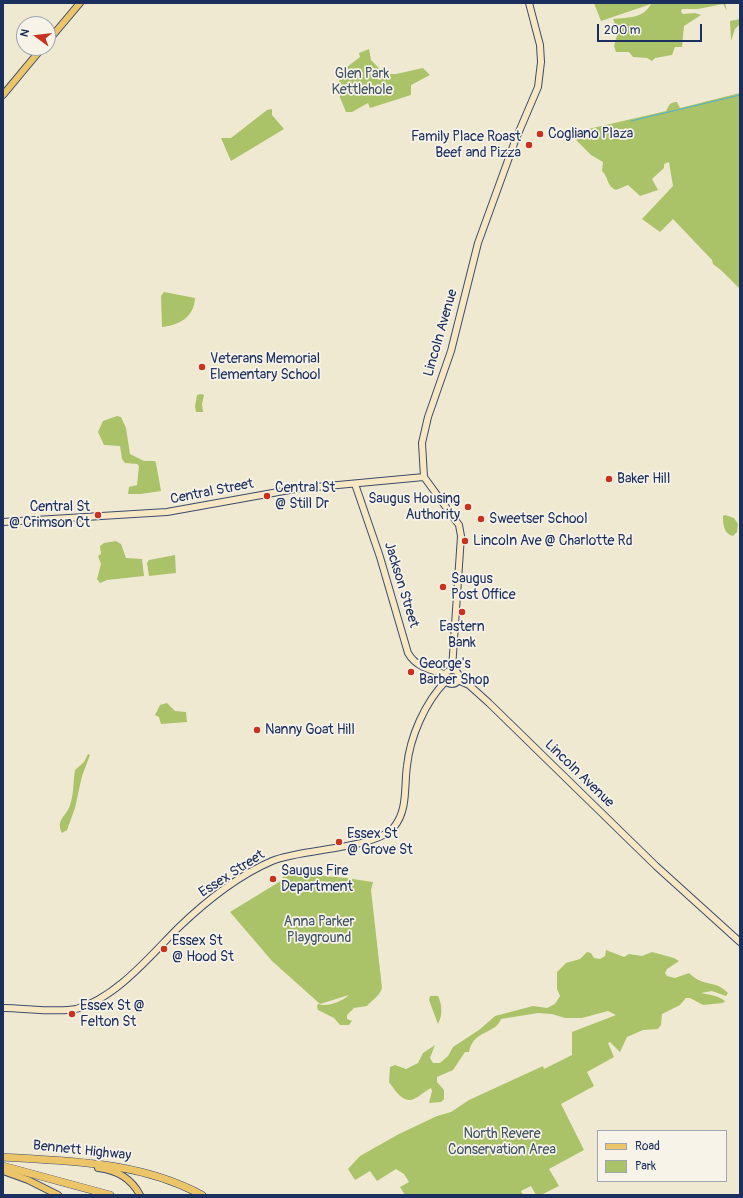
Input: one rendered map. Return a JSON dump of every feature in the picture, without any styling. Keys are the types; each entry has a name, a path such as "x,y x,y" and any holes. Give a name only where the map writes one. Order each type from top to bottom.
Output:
{"highway":[{"name":"Bennett Highway","path":"3,1157 96,1163 124,1167 160,1176 202,1195"},
{"name":"Bennett Highway","path":"3,1166 110,1195"}],"main road":[{"path":"56,32 80,3"},
{"name":"Lincoln Avenue","path":"424,477 422,443 428,417 451,351 485,222 515,141 536,94 540,78 540,44 529,3"},
{"path":"3,95 35,56"},
{"path":"424,477 459,525 461,536 452,669"},
{"name":"Central Street","path":"3,522 167,512 275,492 424,477"},
{"name":"Jackson Street","path":"355,484 380,557 408,653 413,661 425,668 445,674"},
{"path":"452,669 459,674 458,680 451,684 446,681 445,674 448,670 452,669"},
{"name":"Lincoln Avenue","path":"458,680 469,685 489,703 681,888 740,942"},
{"name":"Essex Street","path":"3,1008 64,1010 80,1007 118,986 208,901 262,866 287,856 370,840 388,833 396,824 402,813 407,764 414,738 429,704 446,681"},
{"path":"3,1157 110,1170 127,1178 140,1195"},
{"path":"3,1171 28,1180 58,1195"}],"green space":[{"path":"594,3 725,3 727,11 723,4 698,9 682,9 681,12 683,14 695,13 701,15 684,26 682,47 675,47 672,55 655,58 652,61 647,58 633,57 629,52 616,52 614,46 618,32 613,19 639,15 648,9 651,4 601,21"},
{"path":"740,19 740,24 735,29 731,41 730,21"},
{"name":"Glen Park Kettlehole","path":"369,49 371,60 385,74 396,74 423,68 430,75 411,85 411,95 370,108 368,103 352,112 346,112 339,95 336,93 341,75 347,67 360,57 359,53"},
{"path":"740,93 740,289 713,264 712,260 673,219 660,232 642,219 673,186 669,162 664,164 664,168 652,179 658,190 640,196 628,185 616,190 609,184 602,171 603,162 591,155 571,135 580,131 666,111 674,102 677,102 680,108"},
{"path":"272,109 272,115 284,129 231,161 221,138 231,138 267,110"},
{"path":"164,292 195,298 192,310 185,319 175,324 162,327 161,296"},
{"path":"197,395 204,395 202,404 203,412 196,412 195,406"},
{"path":"117,416 121,417 126,428 130,454 144,461 155,461 161,491 128,494 129,487 137,485 139,466 137,464 125,463 122,459 120,446 104,445 98,432 103,421"},
{"path":"725,515 734,518 738,524 737,532 733,536 730,535 725,529 723,516"},
{"path":"116,541 121,544 126,558 142,559 144,576 107,580 100,583 97,579 101,564 98,556 101,554 100,546 104,543"},
{"path":"175,555 176,573 149,576 147,563 149,560"},
{"path":"167,703 175,711 186,712 187,722 161,724 159,717 155,715 160,705"},
{"path":"88,754 90,755 82,776 75,808 67,830 62,833 60,825 62,818 69,809 73,792 75,770 84,762"},
{"name":"Anna Parker Playground","path":"287,872 373,882 371,890 382,988 378,996 367,1006 354,1008 347,1015 347,1019 352,1021 349,1025 340,1025 334,1018 318,1010 317,1006 318,1004 326,1005 334,1003 349,995 320,1004 272,961 230,912 279,882"},
{"name":"North Revere Conservation Area","path":"606,950 624,957 629,954 642,956 652,952 674,958 679,961 667,969 665,973 667,976 675,978 689,973 694,978 719,986 728,993 726,996 712,991 701,993 719,998 725,1001 723,1003 703,1005 690,998 686,998 680,1005 662,1014 661,1025 658,1029 643,1030 627,1037 620,1052 610,1042 608,1043 614,1057 587,1072 594,1086 561,1104 584,1150 549,1169 559,1186 541,1195 536,1195 531,1186 521,1191 523,1195 405,1195 400,1187 409,1182 404,1174 396,1169 377,1181 370,1171 355,1180 348,1169 360,1156 399,1134 437,1116 451,1112 469,1100 543,1066 544,1069 572,1055 572,1032 616,1015 608,1011 582,1018 565,1018 552,1014 538,1013 501,1019 498,1024 475,1040 471,1045 469,1052 465,1052 453,1070 437,1077 437,1082 444,1090 444,1099 441,1102 429,1103 432,1091 431,1088 414,1099 410,1100 403,1098 396,1092 389,1082 390,1067 395,1065 406,1069 418,1063 423,1053 435,1045 430,1058 433,1063 440,1063 448,1056 453,1047 479,1030 495,1016 533,1006 547,1008 555,1004 560,996 557,989 557,972 566,963 580,959 587,952 591,953 594,958 600,959 605,956"},
{"path":"430,996 438,996 440,1002 441,1013 438,1024 429,1000"}],"waterway":[{"path":"631,121 740,95"}],"place":[{"name":"Cogliano Plaza","path":"540,134"},
{"name":"Family Place Roast Beef and Pizza","path":"529,145"},
{"name":"Veterans Memorial Elementary School","path":"202,367"},
{"name":"Baker Hill","path":"609,479"},
{"name":"Central St @ Still Dr","path":"267,496"},
{"name":"Saugus Housing Authority","path":"468,507"},
{"name":"Central St @ Crimson Ct","path":"98,515"},
{"name":"Sweetser School","path":"481,519"},
{"name":"Lincoln Ave @ Charlotte Rd","path":"465,541"},
{"name":"Saugus Post Office","path":"443,587"},
{"name":"Eastern Bank","path":"462,612"},
{"name":"George's Barber Shop","path":"411,672"},
{"name":"Nanny Goat Hill","path":"257,730"},
{"name":"Essex St @ Grove St","path":"339,842"},
{"name":"Saugus Fire Department","path":"273,879"},
{"name":"Essex St @ Hood St","path":"164,949"},
{"name":"Essex St @ Felton St","path":"72,1014"}]}
